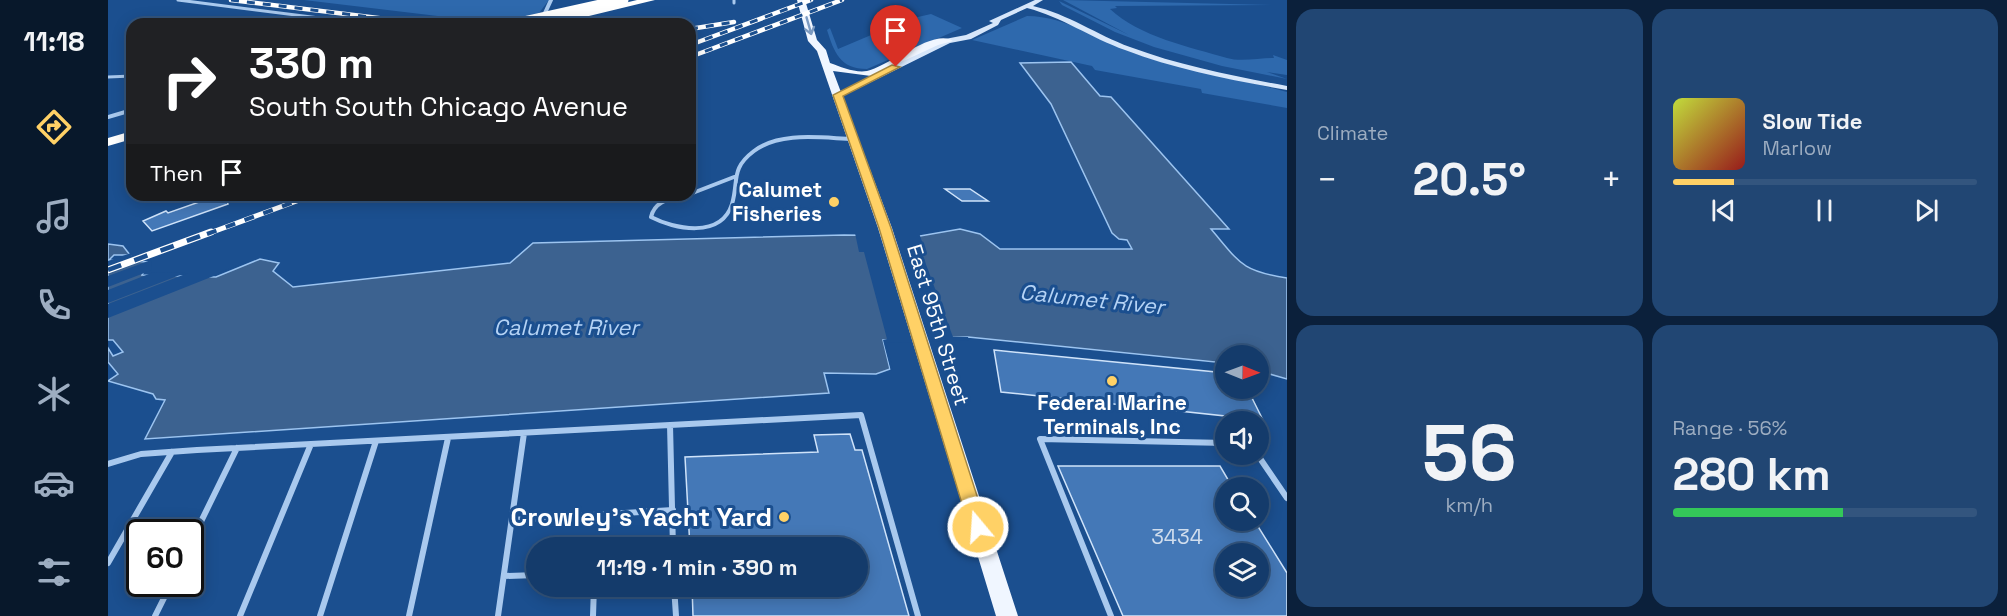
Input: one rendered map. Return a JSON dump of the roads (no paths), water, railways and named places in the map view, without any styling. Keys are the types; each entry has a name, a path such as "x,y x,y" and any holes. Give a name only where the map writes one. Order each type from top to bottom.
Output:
{"highway":[{"path":"541,18 623,0"},
{"path":"550,18 650,0"},
{"path":"108,133 126,128"},
{"path":"108,142 126,137"}],"main road":[{"name":"East 95th Street","path":"801,0 813,41 821,50 827,65 885,228 1006,616"},
{"name":"East 95th Street","path":"811,0 824,40 821,50"},
{"path":"837,95 952,40 996,24 998,20 1039,1 1154,51 1216,68 1287,82"},
{"path":"1027,6 1050,12 1103,39 1154,57 1211,73 1287,88"},
{"path":"827,65 866,75 936,42 952,40"}],"street":[{"path":"544,18 551,0"}],"lane":[{"path":"178,0 320,18"},
{"path":"108,77 126,76"},
{"path":"108,117 126,112"},
{"path":"665,201 652,208 651,217 664,225 682,229 701,228 713,224 731,207 734,177 746,156 757,147 775,139 853,139"},
{"path":"696,191 734,177"},
{"path":"108,464 141,454 172,452 861,416 918,616"},
{"path":"670,425 673,537"},
{"path":"498,616 524,433"},
{"path":"409,616 448,438"},
{"path":"1111,616 1040,439 1215,443"},
{"path":"320,616 376,441"},
{"path":"240,616 310,444"},
{"path":"202,519 237,448"},
{"path":"108,563 172,452"},
{"path":"1264,465 1287,498"},
{"path":"512,520 673,510"},
{"path":"504,576 526,575"},
{"path":"155,616 164,597"},
{"path":"593,616 594,597"},
{"path":"675,597 676,616"}],"water":[{"name":"Calumet River","path":"1071,62 1100,96 1111,97 1229,229 1211,229 1236,258 1260,272 1287,278 1287,379 1269,374 1269,345 1215,345 1215,362 968,337 883,340 890,369 876,374 824,373 829,393 145,439 165,400 156,399 153,394 108,381 118,374 108,362 108,348 113,356 123,352 113,340 108,340 108,244 123,246 130,255 114,255 109,260 149,262 142,275 216,277 260,259 279,263 273,271 293,287 510,263 533,243 844,235 920,236 960,229 980,234 1000,249 1132,249 1127,240 1119,239 1112,233 1051,104 1020,63"}],"railway":[{"path":"231,0 378,18"},
{"path":"696,43 811,0"},
{"path":"696,55 842,0"},
{"path":"696,28 734,22"},
{"path":"207,234 297,201"},
{"path":"108,270 211,232"}],"place":[{"name":"Calumet Fisheries","path":"834,202"},
{"name":"Federal Marine Terminals, Inc","path":"1112,381"},
{"name":"Crowley's Yacht Yard","path":"784,517"}]}
